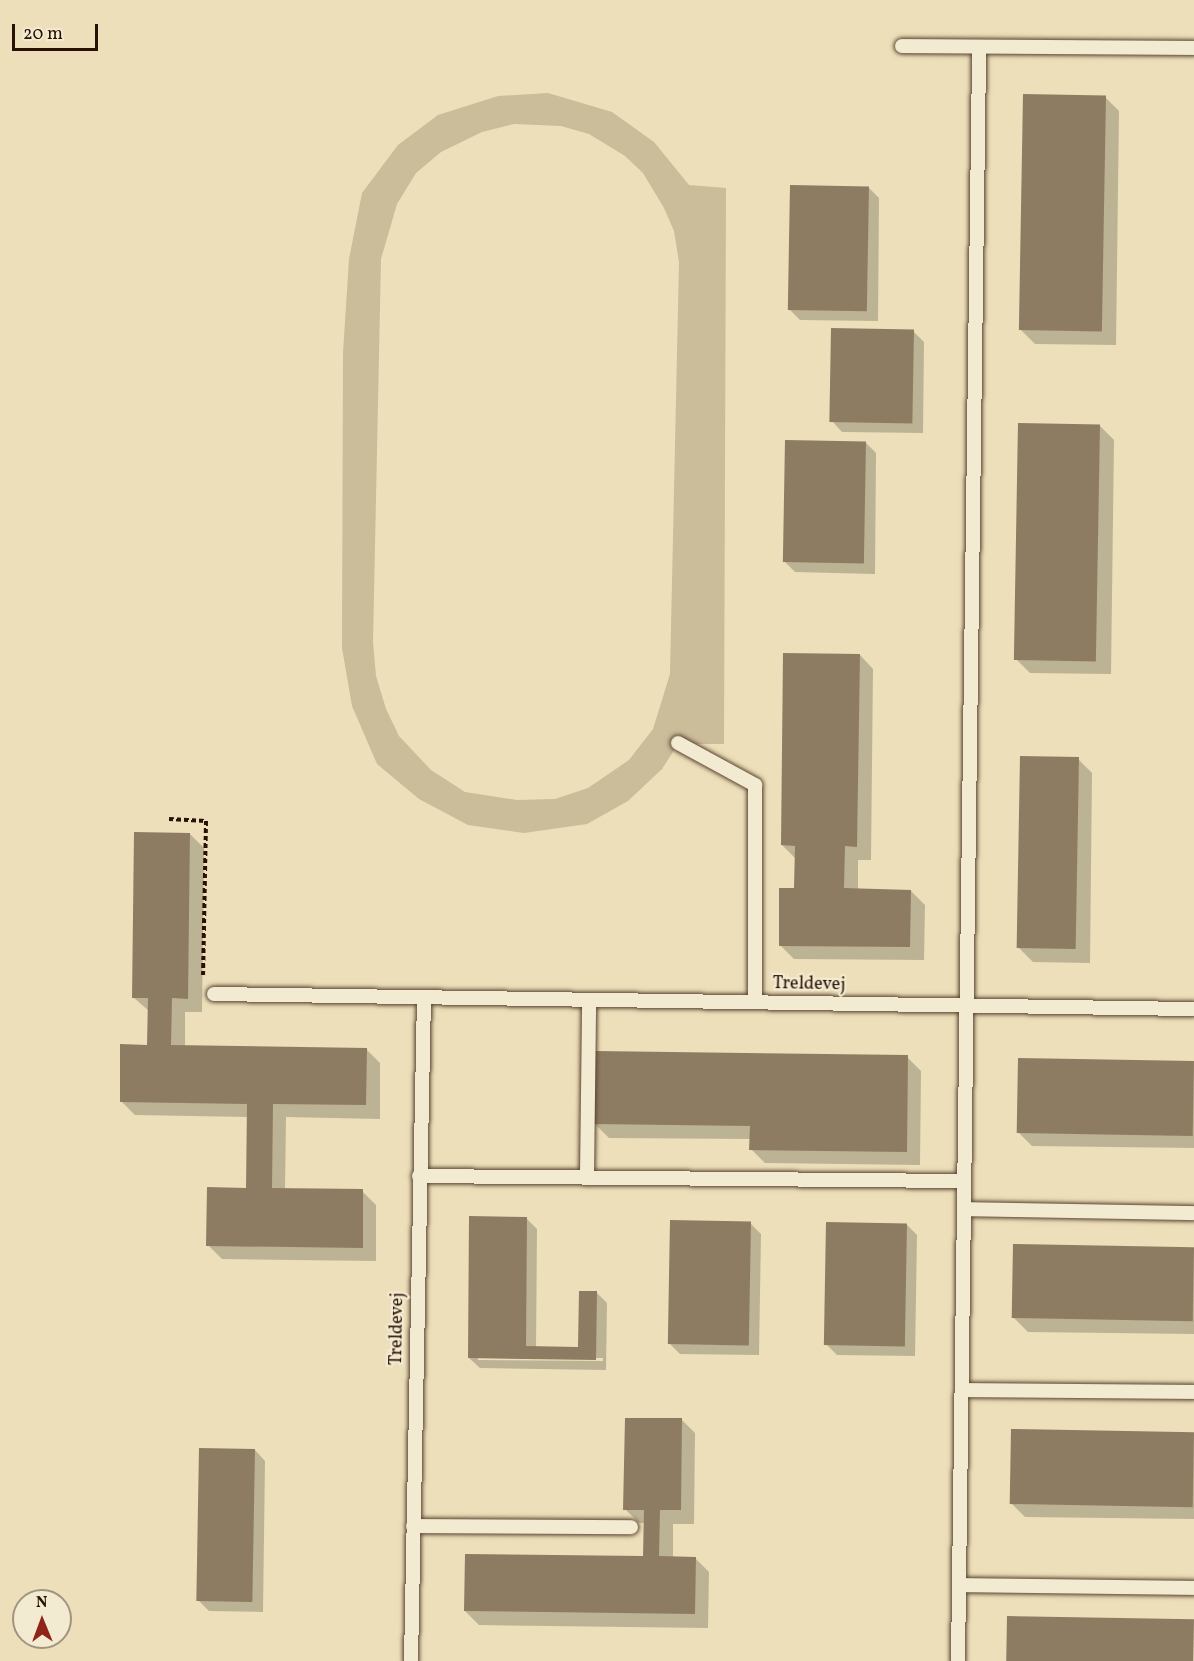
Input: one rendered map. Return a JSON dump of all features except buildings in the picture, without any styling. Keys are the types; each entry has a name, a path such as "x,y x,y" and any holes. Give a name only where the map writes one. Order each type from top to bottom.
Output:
{"lane":[{"path":"902,46 1194,48"},
{"path":"958,1661 964,1181 969,1006 979,47"},
{"path":"678,743 755,785 754,1002"},
{"name":"Treldevej","path":"214,994 1194,1009"},
{"name":"Treldevej","path":"411,1661 424,997"},
{"path":"587,1176 589,1000"},
{"path":"419,1176 964,1181"},
{"path":"964,1209 1194,1213"},
{"path":"962,1390 1194,1392"},
{"path":"413,1526 631,1527"},
{"path":"959,1585 1194,1588"}],"path":[{"path":"169,819 206,821 202,982 214,994"}],"shaded area":[{"path":"548,93 612,112 654,142 689,185 726,188 724,744 678,744 662,769 628,801 587,824 524,833 468,825 419,799 377,764 352,706 342,648 343,353 349,259 362,193 398,145 438,115 498,96","holes":["514,124 561,126 589,134 625,156 643,173 664,208 674,231 679,262 670,674 653,729 629,760 588,788 555,799 517,800 465,792 431,770 399,736 386,709 376,676 373,642 381,259 397,204 416,173 441,152 482,132"]}]}
